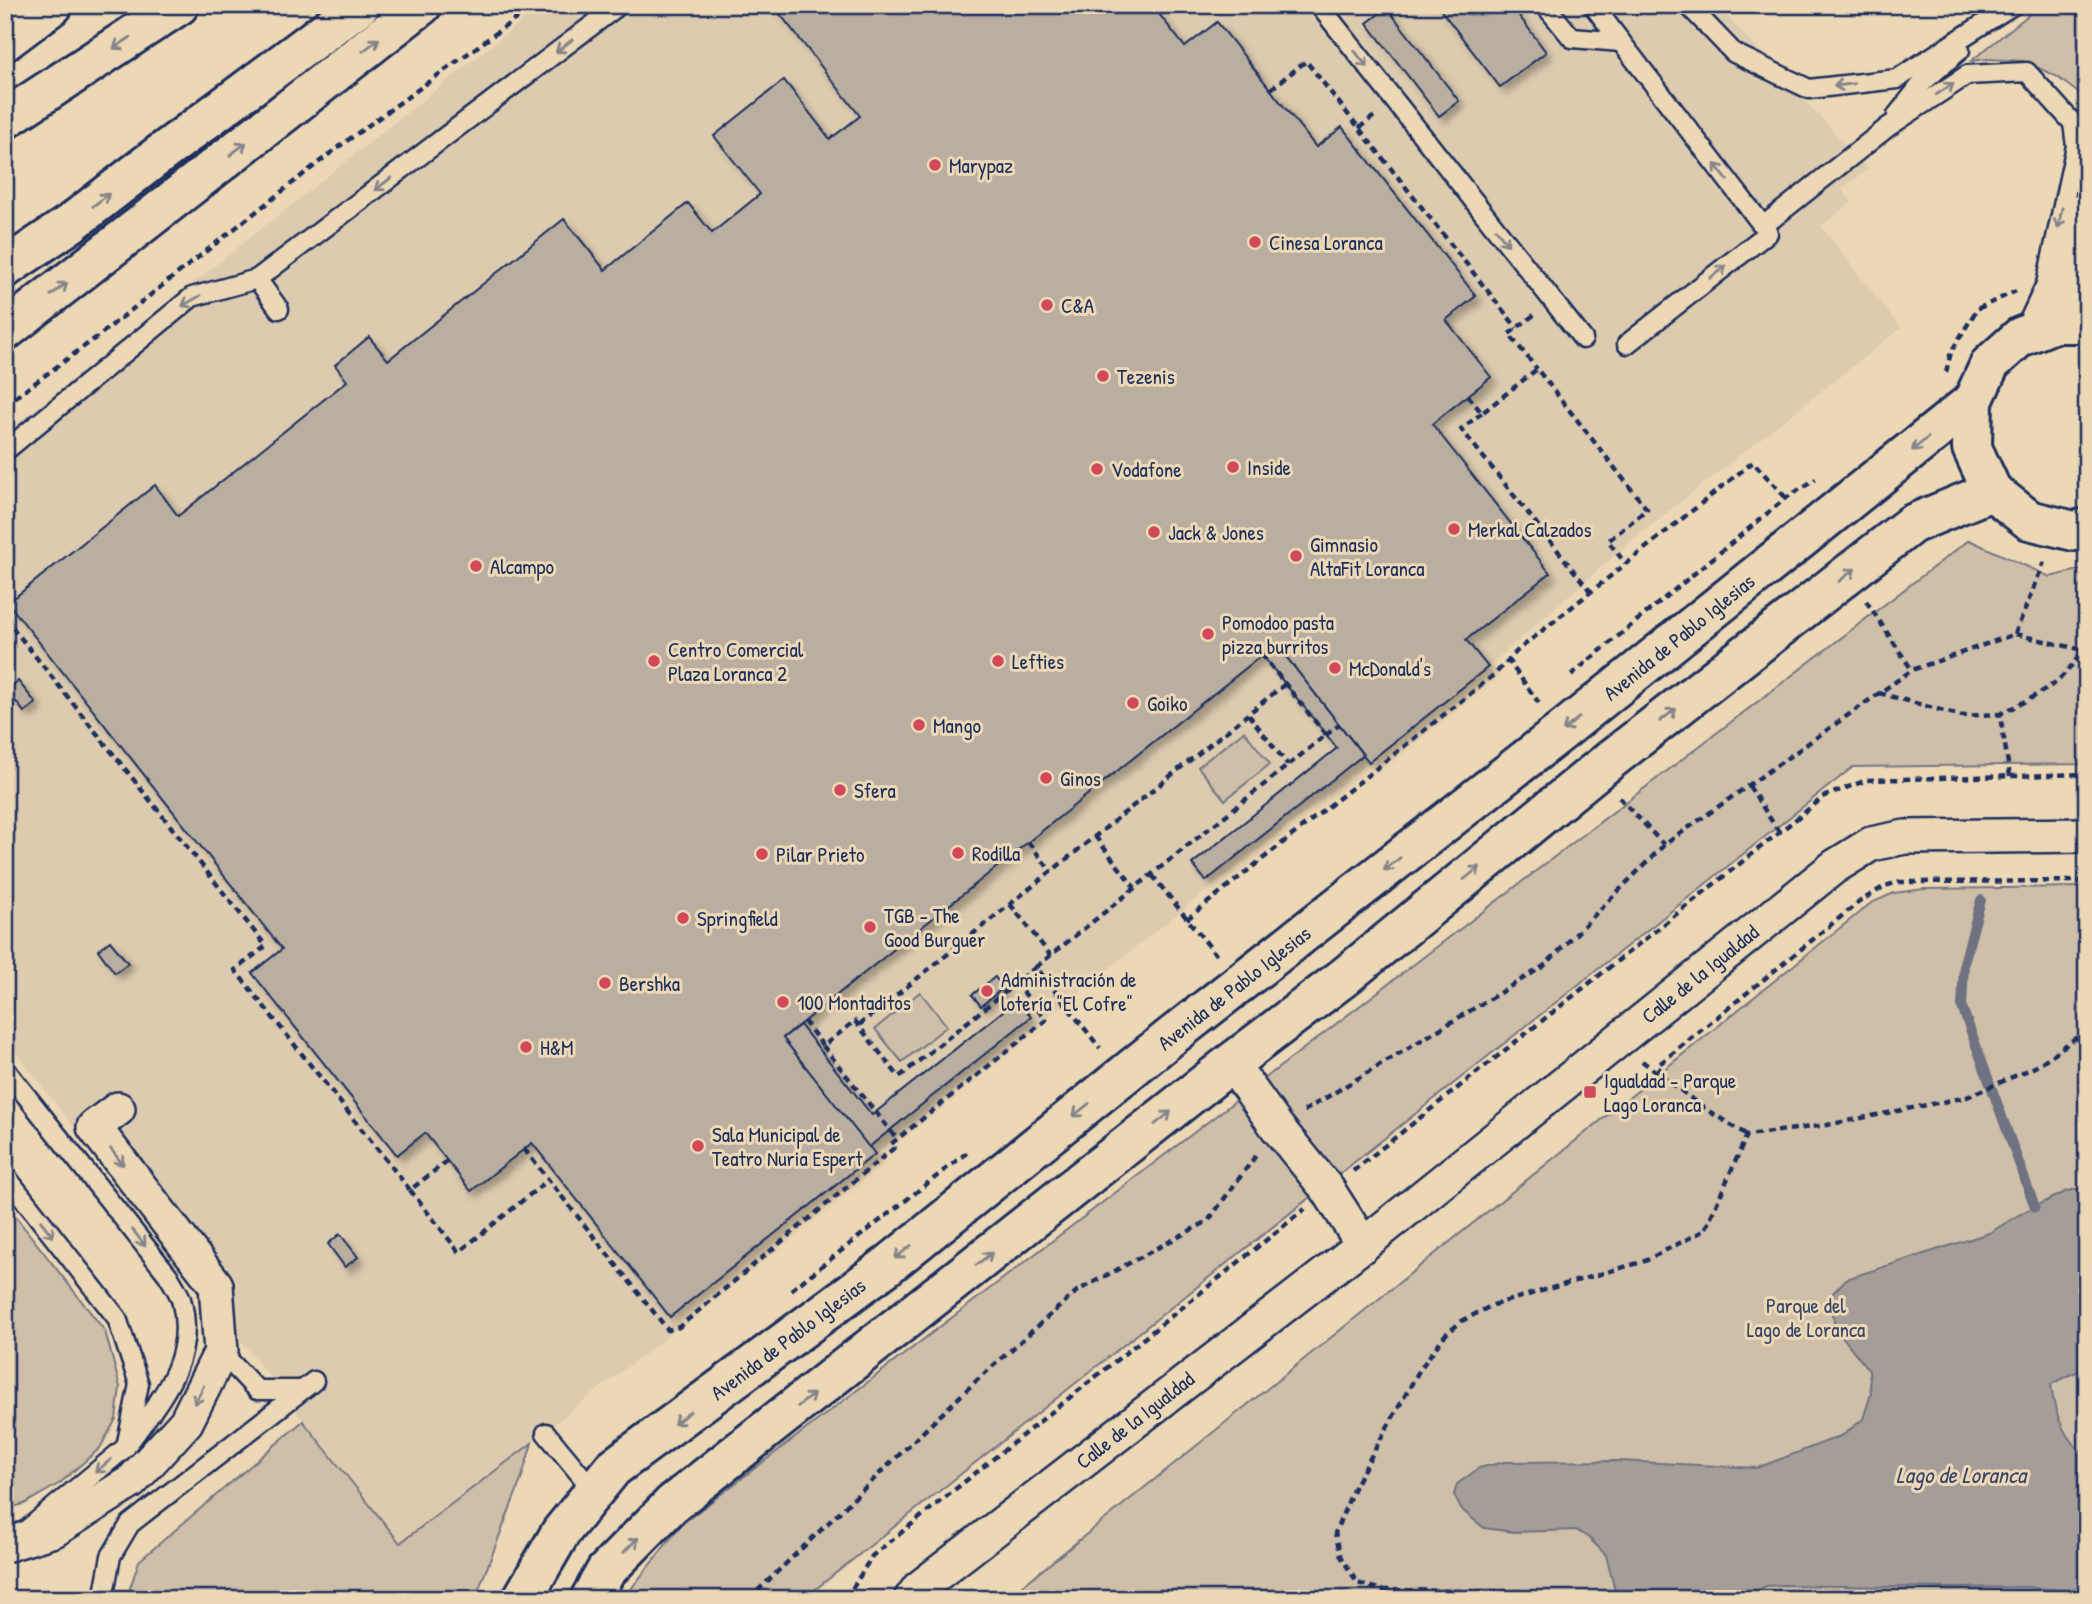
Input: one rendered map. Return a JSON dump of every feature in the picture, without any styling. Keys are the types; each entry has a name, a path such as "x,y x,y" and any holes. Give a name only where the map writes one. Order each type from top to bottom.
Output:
{"main road":[{"path":"5,41 53,5"},
{"path":"5,119 179,5"},
{"path":"155,158 327,5"},
{"path":"5,268 70,225 360,5"},
{"path":"5,331 422,5"},
{"path":"2087,211 2075,267 2054,328 1990,364 1959,390 1972,448 1992,491 2029,520 2074,531 2087,528"},
{"name":"Avenida de Pablo Iglesias","path":"522,1599 561,1532 613,1468 887,1266 1152,1053 1595,705 1959,390"},
{"path":"590,1599 606,1571 672,1504 1231,1063 1343,978 1595,772 1912,524 1992,491"}],"street":[{"name":"Calle de la Igualdad","path":"911,1599 919,1588 1363,1245 1834,867 1871,844 1905,837 2087,835"},
{"path":"1231,1063 1277,1128 1328,1190 1363,1245"},
{"path":"6,1545 54,1530 131,1482 186,1422 221,1352 216,1285 94,1128 118,1109"}],"lane":[{"path":"5,451 192,297 257,279 619,5"},
{"path":"1319,5 1583,339"},
{"path":"1545,5 1572,38 1621,42"},
{"path":"1593,5 1765,229"},
{"path":"1688,5 1734,53 1809,89 1897,79 2009,8"},
{"path":"1888,127 1923,82 2009,8"},
{"path":"1627,344 1888,127 1967,75 2027,72 2073,123 2076,146 2046,284 2054,328"},
{"path":"257,279 279,309"},
{"path":"5,1069 168,1275 180,1298 186,1343 176,1374 126,1447 6,1545"},
{"path":"5,1175 117,1318 139,1384 126,1447"},
{"path":"103,1599 111,1556 130,1524 308,1386 257,1390 221,1352"},
{"path":"546,1433 594,1491"}],"path":[{"path":"5,405 97,337 337,148 535,5"},
{"path":"1271,89 1306,61 1517,328"},
{"path":"2063,110 2081,95 2087,69"},
{"path":"1959,390 1951,352 1978,309 2020,289"},
{"path":"1552,300 1509,334 1647,509 1608,541 1625,563"},
{"path":"1537,369 1461,429 1590,591"},
{"path":"1468,396 1482,413"},
{"path":"1569,677 1786,498 1821,476"},
{"path":"2015,634 2044,562 2052,566"},
{"path":"1868,604 1879,596"},
{"path":"5,618 266,946 235,970 459,1252 548,1180"},
{"path":"749,1599 975,1382 1077,1291 1208,1221 1277,1128 1544,966 1664,845 1879,693 1912,670 2015,634 2085,651 2053,687 2000,714 1962,716 1879,693"},
{"path":"1187,919 1495,674 1517,651"},
{"path":"1262,654 1326,735"},
{"path":"1507,659 1539,703"},
{"path":"5,672 13,665"},
{"path":"5,677 12,685"},
{"path":"859,1025 1285,684"},
{"path":"1528,711 1549,694"},
{"path":"1248,714 1289,765"},
{"path":"2000,714 2010,776"},
{"path":"823,1046 855,1021 900,1077 1339,725"},
{"path":"1595,772 1664,845"},
{"path":"846,1599 872,1556 1825,796 1867,780 2087,774"},
{"path":"1748,786 1779,832"},
{"path":"1094,836 1135,888"},
{"path":"1028,842 1051,871"},
{"path":"1152,875 1217,956"},
{"path":"1662,1072 1657,1066 1859,902 1885,886 1899,882 2087,881"},
{"path":"1010,904 1051,956"},
{"path":"1206,965 1228,948"},
{"path":"1036,967 1100,1048"},
{"path":"524,1149 668,1330 679,1328 894,1149 891,1144 1046,1020 1016,983"},
{"path":"804,1021 897,1139"},
{"path":"1614,1043 1661,1073 1704,1108 1747,1135 1827,1125 1967,1097 2035,1067 2087,1030"},
{"path":"1090,1057 1111,1040"},
{"path":"1556,1599 1530,1592 1382,1590 1370,1587 1357,1583 1341,1556 1335,1533 1355,1486 1420,1369 1445,1335 1462,1321 1493,1305 1645,1261 1705,1230 1747,1135"},
{"path":"788,1292 972,1149"},
{"path":"410,1190 447,1161"},
{"path":"637,1599 638,1596 644,1599"}],"shaded area":[{"path":"542,5 1717,5 1868,169 1842,189 1852,202 1821,226 1901,328 1630,542 1488,667 671,1317 679,1327 400,1544 5,1039 5,433"}],"green space":[{"path":"2041,5 2087,5 2087,121 2081,95 2056,76 2023,61 1971,61"},
{"path":"1969,540 2050,577 2087,568 2087,764 1853,767 812,1592 812,1599 623,1599 682,1524"},
{"path":"1244,731 1270,764 1225,800 1198,767"},
{"name":"Parque del Lago de Loranca","path":"2087,887 2087,1599 1006,1599 1871,903 1894,893 1924,889"},
{"path":"920,992 947,1026 902,1062 875,1029"},
{"path":"5,1203 105,1331 120,1387 116,1419 100,1448 60,1483 24,1504 5,1509"},
{"path":"303,1421 400,1543 532,1443 521,1480 475,1599 131,1599 130,1588 139,1561"}],"water":[{"name":"Lago de Loranca","path":"2087,1186 2087,1367 2051,1384 2055,1405 2066,1434 2087,1456 2087,1593 2027,1587 1785,1585 1766,1586 1741,1599 1617,1599 1606,1555 1589,1538 1576,1530 1514,1532 1484,1528 1461,1509 1454,1495 1457,1484 1479,1468 1504,1462 1620,1461 1757,1468 1843,1435 1863,1419 1871,1394 1869,1371 1835,1327 1833,1293 1846,1279 1989,1233 2065,1192"}],"building":[{"name":"Centro Comercial Plaza Loranca 2","path":"773,5 1152,5 1185,47 1217,22 1316,147 1342,127 1476,296 1446,320 1491,377 1432,424 1550,573 1466,640 1488,667 1369,762 1276,644 783,1038 875,1154 670,1317 532,1143 471,1191 425,1133 397,1155 252,973 282,949 8,603 155,485 178,516 347,381 335,365 369,337 388,360 564,219 605,270 688,203 712,233 760,194 714,136 784,80 830,139 860,116"},
{"path":"1437,5 1511,5 1546,52 1500,87"},
{"path":"1387,8 1459,101 1439,116 1367,23"},
{"path":"1276,644 1363,755 1206,881 1192,864 1337,748 1262,655"},
{"path":"18,681 36,703 24,712 7,690"},
{"path":"110,941 128,963 115,973 98,950"},
{"path":"995,977 1003,988 981,1006 972,995"},
{"path":"1017,1000 1031,1017 869,1147 783,1038 800,1025 872,1115"},
{"path":"340,1234 358,1257 345,1267 328,1244"}],"waterway":[{"path":"1981,900 1964,963 1962,1007 2035,1207"}],"place":[{"name":"Marypaz","path":"935,165"},
{"name":"Cinesa Loranca","path":"1255,242"},
{"name":"C&A","path":"1047,305"},
{"name":"Tezenis","path":"1103,376"},
{"name":"Inside","path":"1233,467"},
{"name":"Vodafone","path":"1097,469"},
{"name":"Merkal Calzados","path":"1454,529"},
{"name":"Jack & Jones","path":"1154,532"},
{"name":"Gimnasio AltaFit Loranca","path":"1296,556"},
{"name":"Alcampo","path":"476,566"},
{"name":"Pomodoo pasta pizza burritos","path":"1208,634"},
{"name":"Centro Comercial Plaza Loranca 2","path":"654,661"},
{"name":"Lefties","path":"998,661"},
{"name":"McDonald's","path":"1335,668"},
{"name":"Goiko","path":"1133,703"},
{"name":"Mango","path":"919,725"},
{"name":"Ginos","path":"1046,778"},
{"name":"Sfera","path":"840,790"},
{"name":"Rodilla","path":"958,853"},
{"name":"Pilar Prieto","path":"762,854"},
{"name":"Springfield","path":"683,918"},
{"name":"TGB - The Good Burguer","path":"870,927"},
{"name":"Bershka","path":"605,983"},
{"name":"Administración de lotería \"El Cofre\"","path":"987,991"},
{"name":"100 Montaditos","path":"783,1002"},
{"name":"H&M","path":"526,1047"},
{"name":"Igualdad - Parque Lago Loranca","path":"1590,1092"},
{"name":"Sala Municipal de Teatro Nuria Espert","path":"698,1146"}]}
